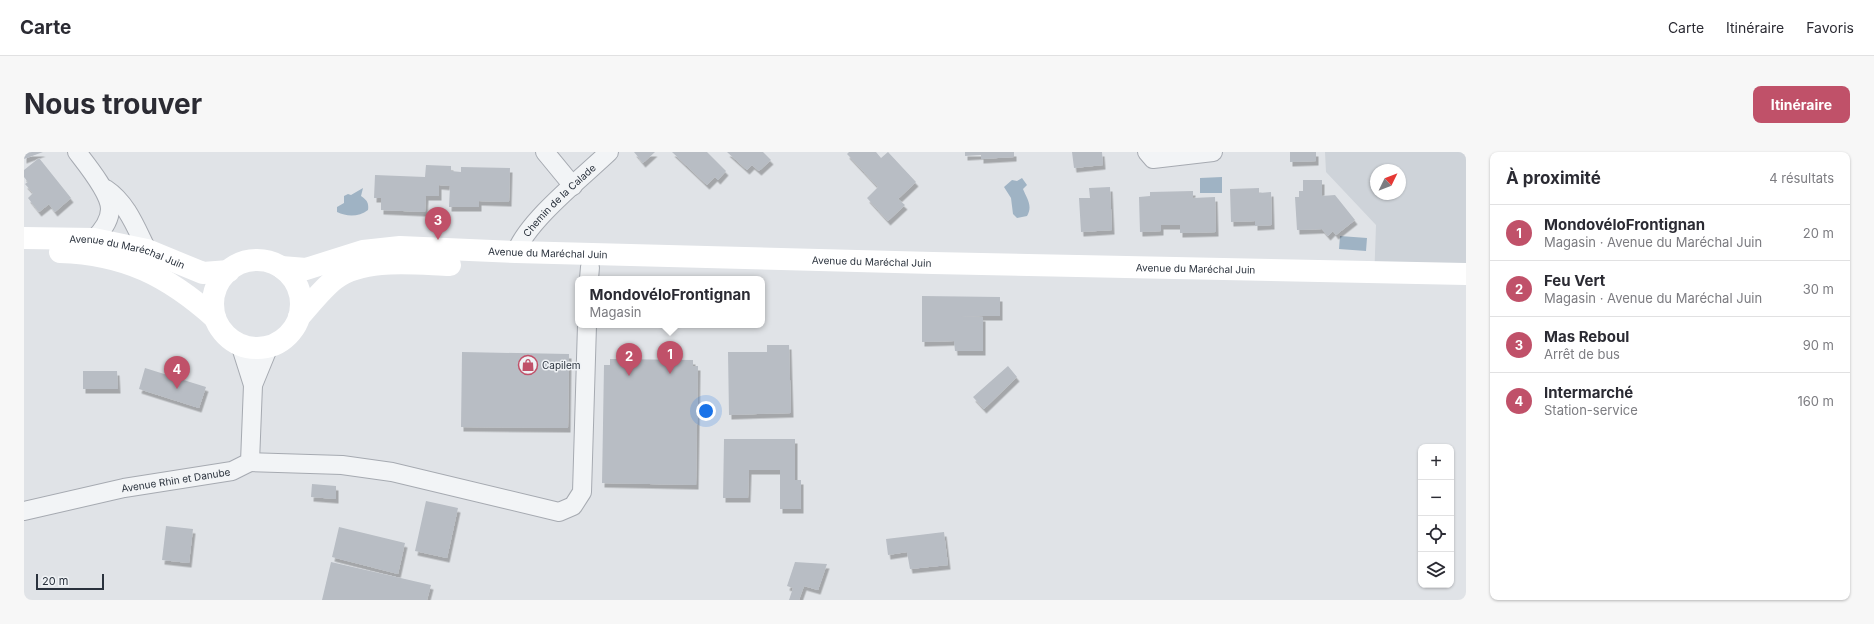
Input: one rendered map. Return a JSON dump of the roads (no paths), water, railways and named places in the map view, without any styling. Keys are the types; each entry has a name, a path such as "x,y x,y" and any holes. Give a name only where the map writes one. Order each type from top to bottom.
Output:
{"main road":[{"name":"Avenue du Maréchal Juin","path":"24,238 94,239 147,250 204,273 229,270"},
{"name":"Avenue du Maréchal Juin","path":"281,267 306,269 363,251 400,248 1184,269 1466,274"},
{"name":"Avenue du Maréchal Juin","path":"24,252 80,253 120,260 153,274 177,287 216,318"},
{"path":"254,260 268,262 281,267 291,277 298,289 301,303 299,317 292,330 282,340 268,346 254,348 240,344 229,338 221,329 216,318 213,305 215,292 220,280 229,270 241,263 254,260"},
{"name":"Avenue du Maréchal Juin","path":"299,317 336,279 351,271 381,263 590,273 1466,286"}],"street":[{"path":"77,152 103,187 111,208 108,220 94,239"},
{"path":"545,152 573,186"},
{"name":"Chemin de la Calade","path":"516,252 519,245 532,227 609,152"},
{"path":"1147,152 1153,160 1213,152"},
{"path":"103,187 114,194 126,209 147,250"},
{"path":"268,346 253,385 250,462 342,465 392,472 559,512 573,506 582,492 587,328"},
{"path":"240,344 253,385"},
{"name":"Avenue Rhin et Danube","path":"24,511 124,488 232,471 250,462"}],"water":[{"path":"1222,177 1222,193 1200,193 1200,178"},
{"path":"1022,178 1027,185 1023,189 1029,202 1029,212 1027,216 1017,218 1013,214 1011,198 1004,187 1012,180 1017,181"},
{"path":"363,188 361,196 367,202 368,210 353,216 337,212 337,207 344,203 344,196 348,194 351,195"},
{"path":"1340,236 1367,238 1366,251 1339,249"}],"place":[{"name":"Mas Reboul","path":"438,240"},
{"name":"Capilem","path":"528,365"},
{"name":"MondovéloFrontignan","path":"670,374"},
{"name":"Feu Vert","path":"629,376"},
{"name":"Intermarché","path":"177,389"}]}
